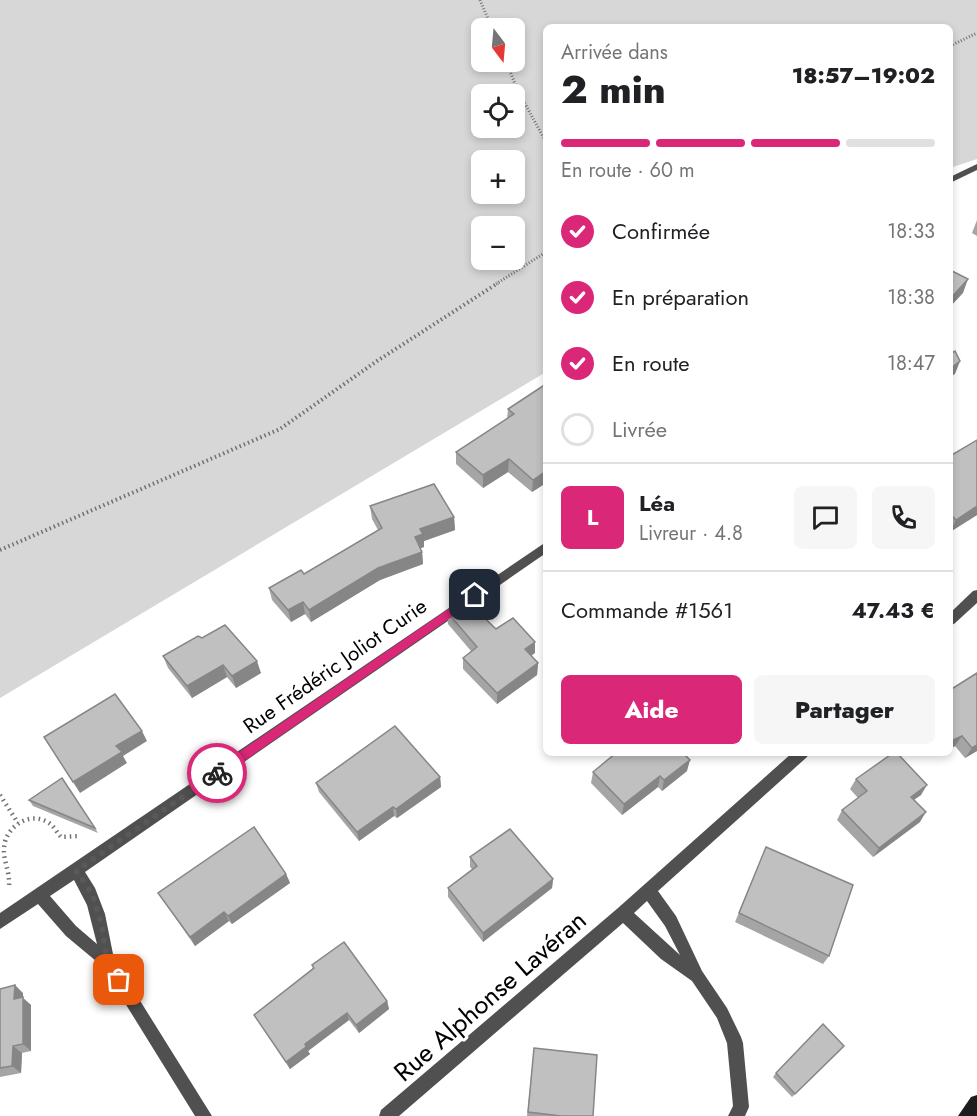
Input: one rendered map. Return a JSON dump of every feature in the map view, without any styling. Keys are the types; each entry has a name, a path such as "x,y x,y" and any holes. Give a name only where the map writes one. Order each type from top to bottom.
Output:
{"main road":[{"path":"966,1116 977,1103"}],"street":[{"path":"953,179 977,167"},
{"name":"Rue Frédéric Joliot Curie","path":"0,922 543,549"},
{"path":"953,617 977,595"},
{"name":"Rue Alphonse Lavéran","path":"387,1116 623,913 798,756"},
{"path":"76,871 92,893 102,926 107,961"},
{"path":"648,891 664,908 675,925 697,976 722,1013 735,1043 741,1107 736,1116"},
{"path":"40,895 57,918 81,942 107,961 204,1116"},
{"path":"623,913 666,954 697,976"}],"path":[{"path":"480,0 488,18"},
{"path":"953,45 977,33"},
{"path":"510,72 543,136"},
{"path":"0,550 280,429 377,361 543,254"},
{"path":"0,795 18,823"},
{"path":"8,892 10,875 4,849 7,835 18,823 39,818 49,823 61,837 90,835"}],"shaded area":[{"path":"0,0 977,0 977,159 953,167 953,24 543,24 543,374 0,698"}],"building":[{"path":"953,272 968,279 953,296"},
{"path":"955,351 960,361 953,367 953,352"},
{"path":"543,386 543,473 533,480 509,459 483,475 456,452 514,414 508,409"},
{"path":"977,440 977,506 956,520 953,517 953,454"},
{"path":"434,484 454,517 420,529 423,534 415,537 422,552 378,568 309,610 303,602 288,610 269,588 301,570 304,574 382,528 370,506"},
{"path":"465,599 496,629 513,618 535,642 525,649 538,663 497,693 463,658 477,647 447,612"},
{"path":"225,625 257,661 232,676 223,665 187,686 163,656 198,636 202,638"},
{"path":"977,673 977,745 972,748 962,736 953,740 953,688"},
{"path":"115,694 142,731 116,746 122,752 73,782 44,737"},
{"path":"395,726 440,777 396,809 393,807 357,832 316,783"},
{"path":"612,756 686,756 690,760 664,780 660,776 624,804 593,772"},
{"path":"889,756 900,756 927,785 911,797 926,812 879,848 842,810 867,791 856,779"},
{"path":"62,778 95,828 29,800"},
{"path":"254,827 286,874 228,916 224,912 190,937 158,893"},
{"path":"510,829 553,879 483,933 448,888 477,866 470,857"},
{"path":"766,847 853,885 829,956 739,913"},
{"path":"344,942 387,1001 356,1025 347,1013 305,1044 306,1047 286,1062 254,1015 314,968 312,965"},
{"path":"15,985 14,999 23,997 23,1044 13,1046 12,1066 0,1068 0,989"},
{"path":"823,1024 844,1046 795,1094 776,1073"},
{"path":"534,1048 597,1055 593,1116 561,1116 528,1112"}],"way so far":[{"path":"119,980 107,961 102,926 92,893 76,871 217,773"}],"route":[{"path":"217,773 475,595"}]}
